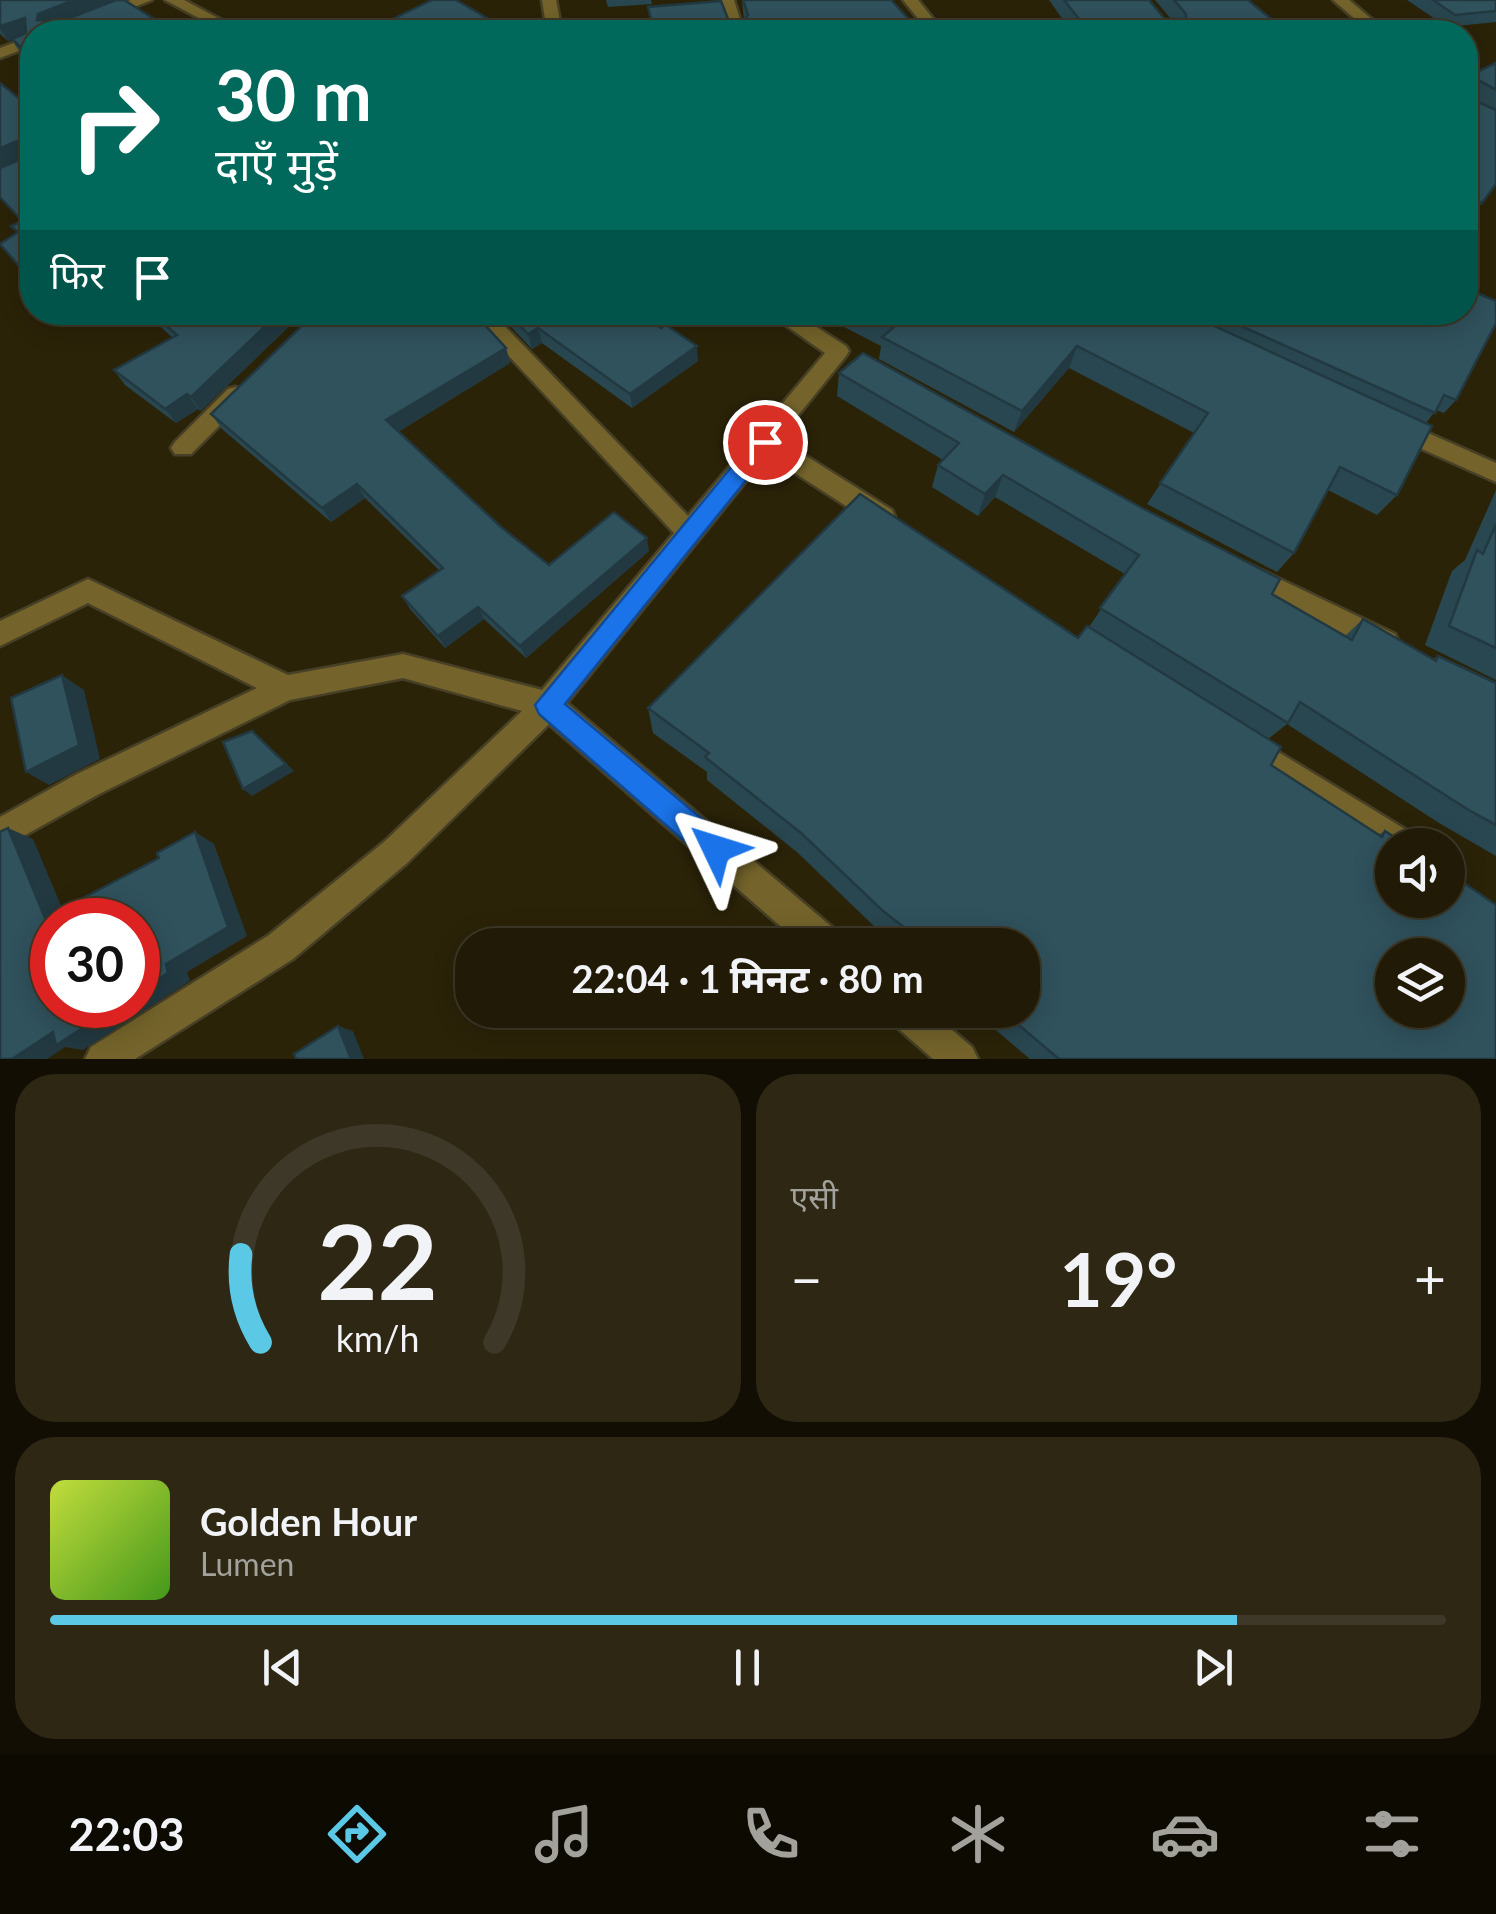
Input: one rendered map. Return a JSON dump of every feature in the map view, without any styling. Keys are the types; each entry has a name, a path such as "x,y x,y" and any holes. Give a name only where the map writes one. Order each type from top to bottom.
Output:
{"street":[{"path":"90,20 145,0"},
{"path":"172,0 212,20"},
{"path":"910,0 927,20"},
{"path":"1340,0 1364,20"},
{"path":"490,325 690,534"},
{"path":"102,1059 281,948 395,853 548,705 765,442 846,356 798,325"},
{"path":"183,448 256,374"},
{"path":"1372,417 1496,473"},
{"path":"765,442 899,526"},
{"path":"1221,560 1410,656"},
{"path":"0,634 88,590 286,688"},
{"path":"0,834 88,784 286,688 403,666 548,705 807,928"},
{"path":"1218,728 1375,828"},
{"path":"924,1028 960,1059"}],"building":[{"path":"0,0 74,0 38,14 37,20 25,18 0,26"},
{"path":"116,0 124,0 156,20 65,20"},
{"path":"432,0 456,0 490,20 391,20"},
{"path":"743,0 891,0 910,20 744,20 748,15"},
{"path":"1064,0 1149,0 1165,19 1186,19 1174,0 1248,0 1272,20 1080,20"},
{"path":"1433,0 1496,0 1496,11 1455,15"},
{"path":"721,1 728,19 744,20 651,20 648,7"},
{"path":"1496,63 1496,90 1478,80 1478,71"},
{"path":"0,83 20,99 20,140 0,148"},
{"path":"1478,102 1496,110 1496,184 1482,203 1478,201"},
{"path":"20,160 20,219 0,197 0,168"},
{"path":"20,222 20,267 0,244 18,232 11,226"},
{"path":"1478,293 1496,301 1496,323 1456,400 1444,395 1435,413 1239,325 1478,325"},
{"path":"166,325 266,325 191,397 187,394 165,409 114,370 177,335"},
{"path":"303,325 485,325 506,348 386,420 501,527 549,565 614,512 647,538 520,646 478,607 438,636 402,596 443,568 357,484 322,508 211,414"},
{"path":"519,325 666,325 697,346 630,394 538,328 528,334"},
{"path":"887,325 1212,325 1432,426 1397,495 1340,467 1294,553 1160,483 1208,413 1077,346 1022,411 882,337 893,328"},
{"path":"863,353 1142,508 1280,579 1272,594 1352,640 1363,619 1436,661 1438,656 1496,683 1496,825 1300,702 1288,723 1100,608 1139,555 1003,475 985,494 938,465 959,443 839,373"},
{"path":"860,494 1078,638 1087,626 1281,747 1271,765 1375,832 1375,918 1465,918 1465,884 1496,905 1496,1059 1059,1059 1022,1028 1040,1028 1040,928 905,928 801,833 705,757 709,753 648,708"},
{"path":"1496,524 1496,648 1449,626 1477,550 1483,554"},
{"path":"62,675 79,745 26,772 11,698"},
{"path":"252,731 286,764 243,789 223,742"},
{"path":"8,828 37,898 30,898 30,1028 83,1028 56,1045 53,1032 12,1059 0,1059 0,832"},
{"path":"195,832 228,927 166,964 168,973 160,978 160,898 83,898 159,858 157,853"},
{"path":"338,1026 351,1059 296,1059 294,1054"}],"route":[{"path":"716,849 548,705 765,442"}]}
